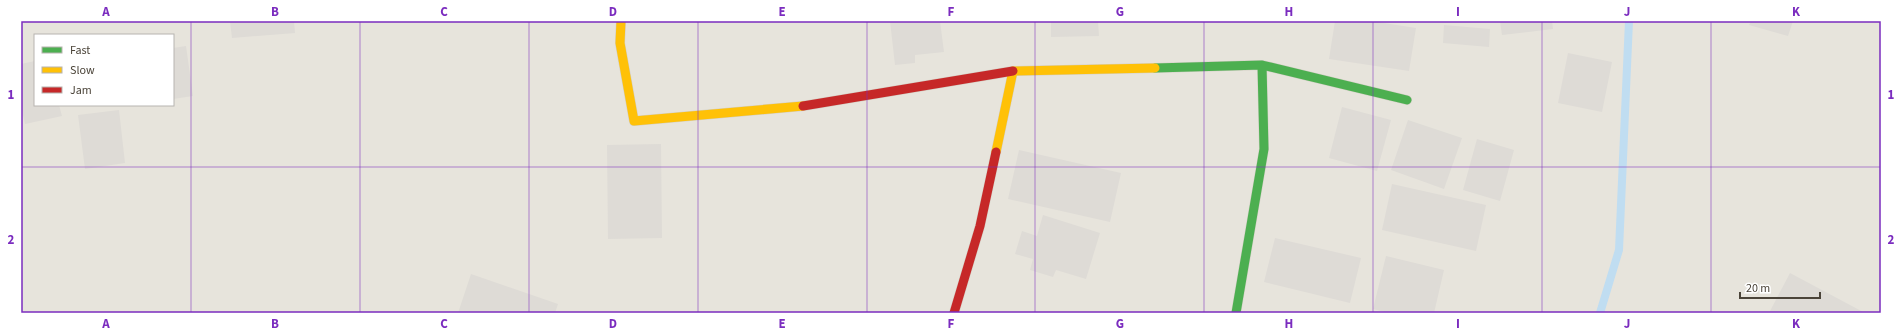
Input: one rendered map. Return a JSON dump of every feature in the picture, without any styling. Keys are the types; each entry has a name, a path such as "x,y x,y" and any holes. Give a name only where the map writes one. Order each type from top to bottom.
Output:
{"street":[{"path":"621,21 620,43 634,121 788,108 1013,71 1262,64 1407,100"},
{"path":"1236,313 1264,150 1262,64"},
{"path":"954,313 980,226 1013,71"}],"shaded area":[{"path":"21,21 1881,21 1881,313 21,313"}],"building":[{"path":"230,21 294,21 295,33 232,38"},
{"path":"890,21 940,21 944,52 915,55 915,63 895,65"},
{"path":"1051,21 1098,21 1099,36 1051,37"},
{"path":"1335,21 1371,21 1416,28 1409,71 1329,59"},
{"path":"1500,21 1552,21 1553,29 1502,35"},
{"path":"1751,21 1793,21 1788,36 1749,25"},
{"path":"1444,25 1490,29 1489,47 1443,43"},
{"path":"186,46 193,96 174,99 174,48"},
{"path":"1568,53 1612,62 1602,112 1558,103"},
{"path":"34,61 34,106 59,106 62,116 25,124 21,106 21,64"},
{"path":"1342,107 1391,120 1377,171 1329,158"},
{"path":"119,110 125,163 85,169 78,115"},
{"path":"1408,120 1462,138 1444,189 1391,170"},
{"path":"1477,139 1514,150 1500,201 1463,190"},
{"path":"661,144 662,238 608,239 607,145"},
{"path":"1019,150 1121,173 1110,222 1008,199"},
{"path":"1392,184 1486,205 1476,251 1382,230"},
{"path":"1043,215 1100,233 1086,279 1056,270 1053,277 1030,270 1033,259 1015,254 1022,231 1037,236"},
{"path":"1275,238 1361,258 1350,303 1264,282"},
{"path":"1386,256 1444,270 1434,313 1389,313 1373,309"},
{"path":"1790,273 1865,313 1769,313"},
{"path":"471,274 558,304 555,313 458,313"}],"waterway":[{"path":"1600,313 1619,250 1629,21"}],"traffic: fast":[{"path":"1155,68 1262,65 1407,100"},
{"path":"1236,313 1264,149 1262,65"}],"traffic: slow":[{"path":"621,21 620,43 634,121 803,106"},
{"path":"996,152 1013,71 1155,68"}],"traffic: jam":[{"path":"803,106 1013,71"},
{"path":"954,313 980,226 996,152"}]}
